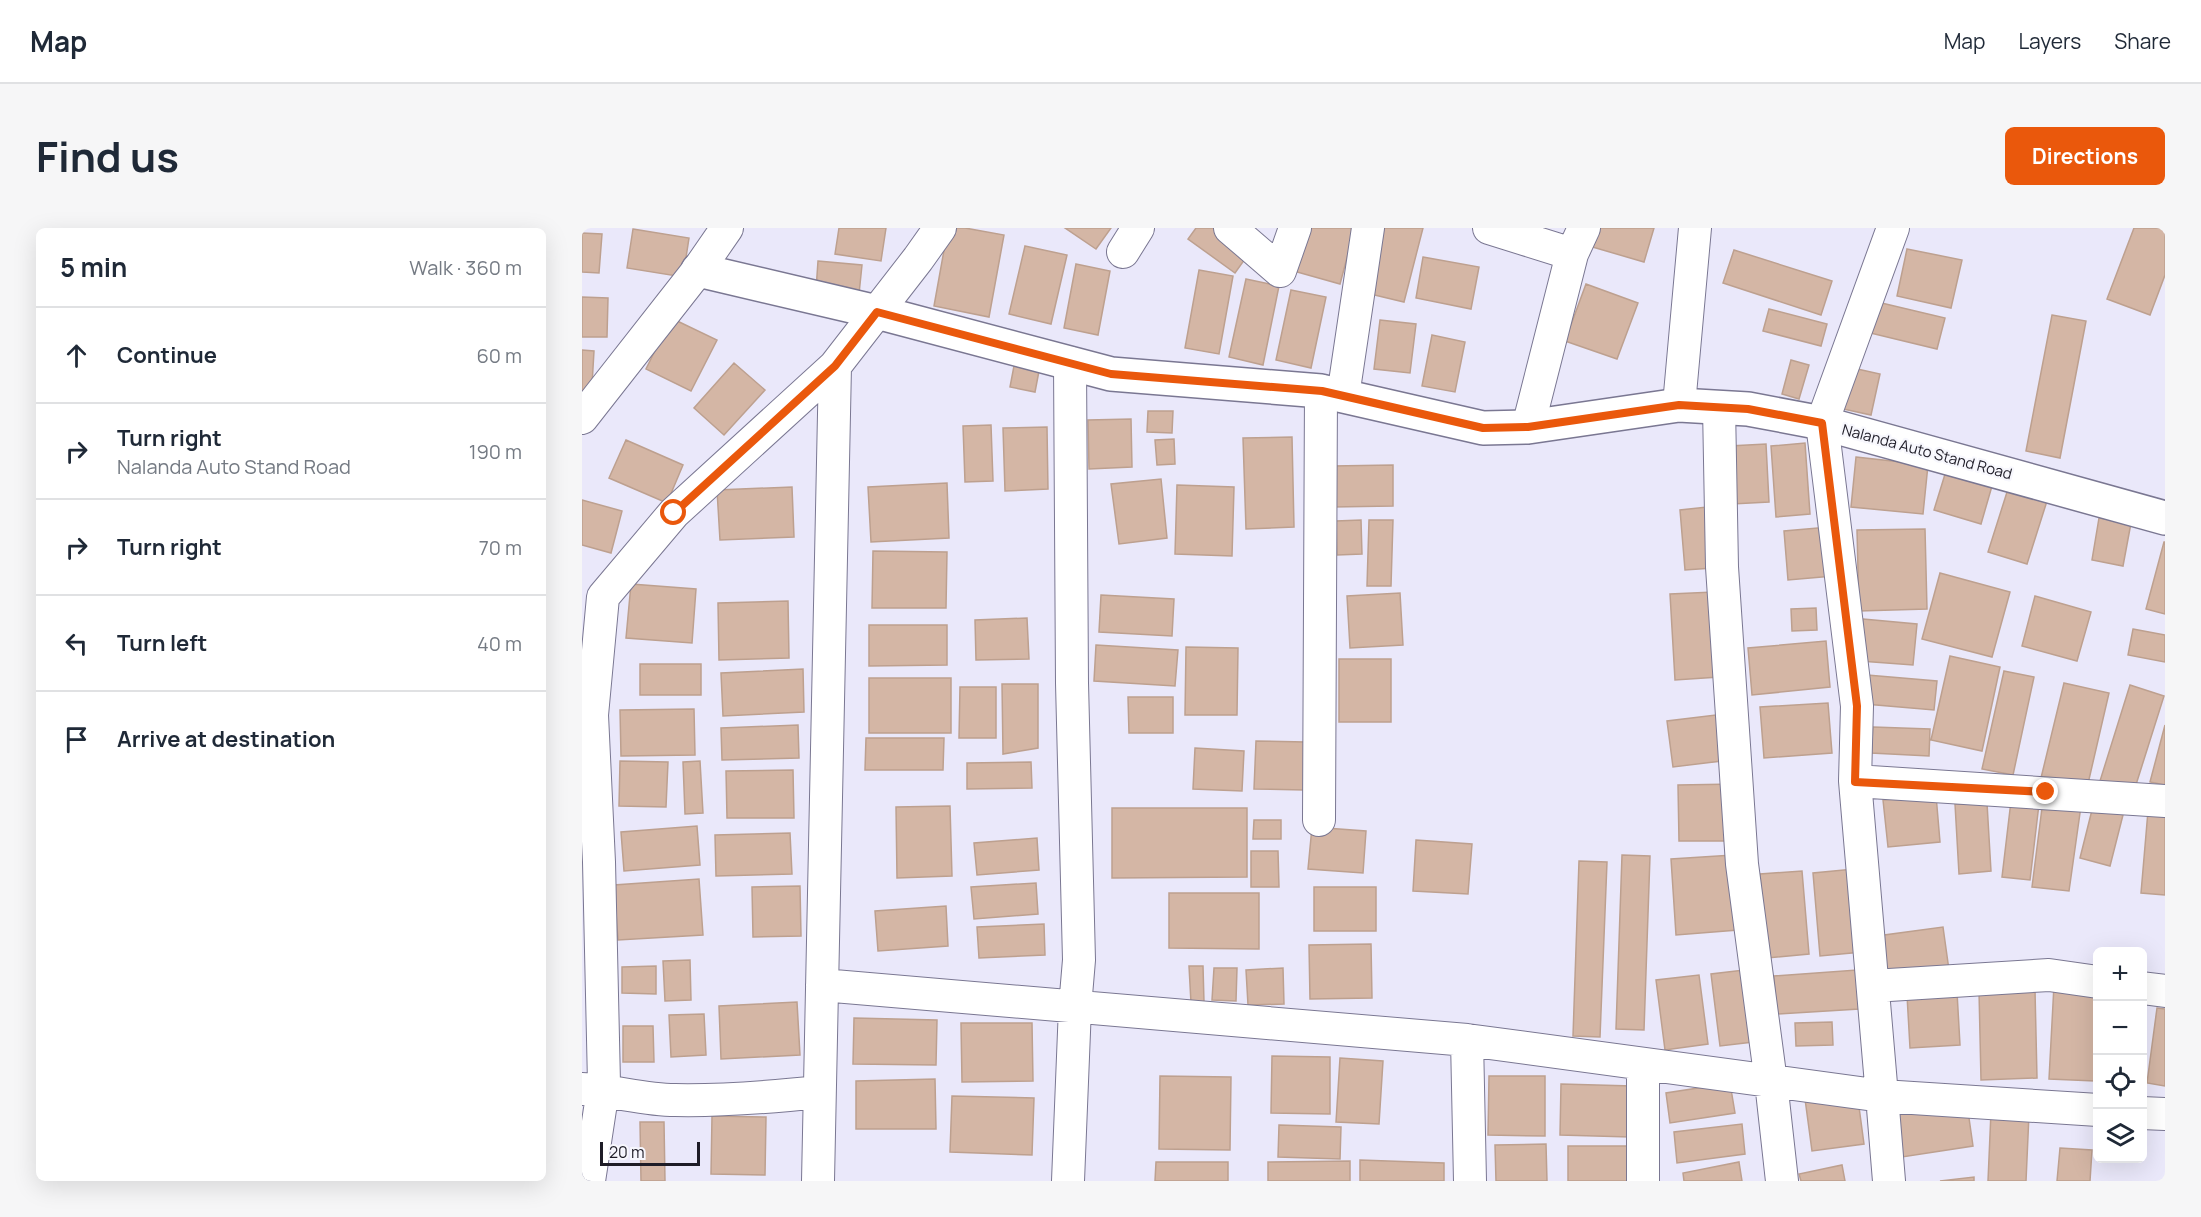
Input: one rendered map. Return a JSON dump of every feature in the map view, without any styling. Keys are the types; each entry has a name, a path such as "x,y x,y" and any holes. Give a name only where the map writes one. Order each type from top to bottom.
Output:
{"street":[{"path":"582,418 698,270 727,228"},
{"path":"589,1181 599,862 592,715 603,597 674,513 835,366 918,259 939,228"},
{"path":"1230,228 1280,271 1295,228"},
{"path":"1319,820 1332,393 1368,228"},
{"path":"1489,228 1578,241 1528,427"},
{"path":"1679,405 1695,228"},
{"path":"1889,1181 1855,782 1857,706 1822,423 1893,228"},
{"name":"Nalanda Auto Stand Road","path":"698,270 877,312 1111,374 1332,393 1483,428 1528,427 1679,405 1748,409 1822,423 2165,518"},
{"path":"1068,1181 1079,960 1072,683 1070,363"},
{"path":"818,1181 835,366"},
{"path":"1719,407 1722,567 1742,864 1782,1181"},
{"path":"1855,782 2165,801"},
{"path":"1873,986 2049,975 2093,981"},
{"path":"822,985 1467,1040 1882,1096 2093,1110"},
{"path":"2147,989 2165,991"},
{"path":"1467,1040 1470,1181"},
{"path":"1643,1065 1643,1181"},
{"path":"592,1090 634,1097 674,1100 766,1097 819,1092"},
{"path":"2147,1113 2165,1114"}],"building":[{"path":"839,228 886,228 881,261 835,254"},
{"path":"948,228 965,228 1004,235 989,317 934,306"},
{"path":"1065,228 1111,228 1096,249"},
{"path":"1196,228 1217,228 1250,252 1235,273 1188,239"},
{"path":"1302,228 1355,228 1340,284 1290,270"},
{"path":"1382,228 1423,228 1404,302 1366,293"},
{"path":"1594,228 1654,228 1644,262 1589,246"},
{"path":"2134,228 2165,228 2165,275 2150,315 2107,299"},
{"path":"633,229 689,238 683,277 627,268"},
{"path":"582,233 602,234 599,273 582,272"},
{"path":"1025,246 1067,255 1051,324 1009,314"},
{"path":"1907,249 1962,260 1951,308 1897,296"},
{"path":"1734,250 1832,281 1821,315 1723,283"},
{"path":"1423,257 1479,267 1471,309 1416,298"},
{"path":"818,261 862,265 859,294 816,290"},
{"path":"1076,264 1110,271 1098,335 1064,328"},
{"path":"1199,270 1233,276 1219,354 1185,348"},
{"path":"1246,279 1279,286 1263,365 1229,357"},
{"path":"1586,284 1638,303 1617,359 1565,341"},
{"path":"1291,290 1326,297 1311,368 1276,360"},
{"path":"582,297 608,298 607,337 582,337"},
{"path":"1869,300 1945,318 1937,349 1862,331"},
{"path":"1769,309 1827,324 1821,346 1763,331"},
{"path":"2052,315 2086,321 2060,458 2026,451"},
{"path":"671,318 717,340 691,391 646,369"},
{"path":"1380,320 1416,324 1410,373 1374,369"},
{"path":"1432,335 1465,342 1455,392 1422,386"},
{"path":"582,350 594,351 591,402 582,401"},
{"path":"1791,360 1809,365 1799,399 1782,394"},
{"path":"734,363 765,390 724,435 694,408"},
{"path":"1014,366 1039,371 1035,392 1010,387"},
{"path":"1844,366 1880,374 1871,415 1834,407"},
{"path":"1148,411 1173,411 1172,433 1147,432"},
{"path":"1131,419 1132,467 1089,469 1088,420"},
{"path":"991,425 993,481 965,482 963,426"},
{"path":"1047,427 1048,489 1005,491 1003,428"},
{"path":"1292,437 1294,527 1246,529 1243,438"},
{"path":"1174,439 1175,464 1157,465 1155,440"},
{"path":"626,440 683,465 667,503 609,478"},
{"path":"1805,443 1810,514 1776,517 1771,446"},
{"path":"1766,444 1769,502 1732,504 1729,446"},
{"path":"1856,457 1928,465 1923,514 1851,507"},
{"path":"1393,465 1393,506 1332,507 1332,466"},
{"path":"1946,471 1992,486 1981,524 1934,510"},
{"path":"1161,479 1167,538 1119,544 1111,484"},
{"path":"947,483 949,538 871,542 868,487"},
{"path":"1177,485 1234,487 1232,556 1175,554"},
{"path":"792,487 794,537 720,540 717,490"},
{"path":"2008,489 2047,501 2027,564 1988,552"},
{"path":"582,500 622,511 611,553 582,545"},
{"path":"1707,507 1713,568 1685,570 1680,510"},
{"path":"2099,518 2131,523 2123,566 2092,560"},
{"path":"1361,520 1362,554 1337,555 1336,521"},
{"path":"1369,520 1393,520 1391,586 1367,586"},
{"path":"1829,527 1833,576 1788,580 1784,531"},
{"path":"1925,529 1927,609 1859,611 1857,530"},
{"path":"2165,542 2165,614 2146,609"},
{"path":"873,551 947,552 946,608 872,608"},
{"path":"1940,573 2010,592 1992,657 1922,639"},
{"path":"631,584 696,589 692,643 626,638"},
{"path":"1714,592 1719,677 1675,680 1670,594"},
{"path":"1400,593 1403,645 1350,648 1347,596"},
{"path":"1101,595 1174,599 1172,636 1099,632"},
{"path":"2035,596 2091,612 2077,661 2022,646"},
{"path":"788,601 789,658 719,660 718,603"},
{"path":"1816,608 1817,630 1792,631 1791,609"},
{"path":"1027,618 1029,659 976,660 975,620"},
{"path":"1863,619 1917,624 1913,665 1860,661"},
{"path":"869,625 947,625 947,665 869,666"},
{"path":"2133,629 2165,635 2165,662 2128,655"},
{"path":"1826,641 1830,687 1752,695 1748,648"},
{"path":"1096,645 1178,650 1175,686 1094,681"},
{"path":"1186,647 1238,648 1237,715 1185,715"},
{"path":"1950,656 2000,667 1982,751 1931,740"},
{"path":"1339,659 1391,659 1391,722 1339,722"},
{"path":"640,664 701,664 701,695 640,695"},
{"path":"803,669 804,712 723,716 721,673"},
{"path":"2004,671 2034,677 2013,775 1982,769"},
{"path":"1867,675 1937,681 1934,710 1865,704"},
{"path":"869,678 951,678 951,733 869,733"},
{"path":"2064,683 2109,693 2087,788 2041,778"},
{"path":"1002,684 1038,684 1038,748 1003,754"},
{"path":"2130,685 2164,696 2134,791 2100,781"},
{"path":"960,687 996,687 996,738 959,738"},
{"path":"1128,697 1173,697 1173,733 1129,733"},
{"path":"1828,703 1832,753 1764,758 1760,707"},
{"path":"694,709 695,755 621,756 620,710"},
{"path":"1724,714 1730,760 1673,767 1667,721"},
{"path":"798,725 799,758 722,760 721,728"},
{"path":"2165,725 2165,785 2150,782"},
{"path":"1873,727 1930,729 1929,756 1871,753"},
{"path":"866,738 944,738 943,770 865,770"},
{"path":"1256,741 1305,742 1304,790 1254,789"},
{"path":"1195,748 1244,751 1242,791 1193,789"},
{"path":"620,761 668,762 666,807 619,806"},
{"path":"700,761 703,813 685,814 683,762"},
{"path":"1031,762 1032,788 967,789 967,763"},
{"path":"793,770 794,818 727,818 726,771"},
{"path":"1736,784 1736,841 1679,841 1678,785"},
{"path":"1936,795 1940,842 1888,847 1883,800"},
{"path":"2043,800 2081,806 2069,891 2032,887"},
{"path":"2011,801 2039,804 2030,880 2002,877"},
{"path":"1987,803 1991,871 1959,874 1955,804"},
{"path":"950,806 952,876 897,878 896,807"},
{"path":"2093,806 2123,815 2110,866 2080,858"},
{"path":"1112,808 1247,808 1247,877 1112,878"},
{"path":"2148,811 2165,812 2165,895 2141,893"},
{"path":"1254,820 1281,820 1281,839 1253,839"},
{"path":"697,826 700,865 624,871 621,832"},
{"path":"1312,827 1366,831 1363,873 1308,869"},
{"path":"790,833 792,874 716,876 715,835"},
{"path":"1037,838 1039,870 977,875 974,843"},
{"path":"1416,840 1472,844 1468,894 1413,891"},
{"path":"1251,851 1278,851 1279,887 1251,887"},
{"path":"1622,855 1650,856 1644,1030 1616,1029"},
{"path":"1733,855 1738,930 1676,935 1671,859"},
{"path":"1579,861 1607,862 1600,1037 1573,1036"},
{"path":"1854,869 1862,952 1820,956 1813,873"},
{"path":"1802,871 1809,954 1767,958 1760,874"},
{"path":"699,879 703,935 618,940 614,885"},
{"path":"1036,883 1038,914 974,919 971,887"},
{"path":"800,886 801,936 753,937 752,887"},
{"path":"1314,887 1376,887 1376,931 1314,931"},
{"path":"1169,893 1259,893 1259,949 1169,948"},
{"path":"946,906 948,946 878,951 875,911"},
{"path":"1044,924 1045,955 979,958 977,927"},
{"path":"1943,927 1949,970 1882,979 1877,936"},
{"path":"1371,944 1372,998 1310,999 1309,945"},
{"path":"690,960 691,1000 665,1001 663,961"},
{"path":"656,966 656,994 622,993 622,967"},
{"path":"1189,966 1203,966 1204,1002 1191,1003"},
{"path":"1214,968 1237,968 1236,1001 1212,1000"},
{"path":"1283,968 1284,1004 1248,1005 1246,970"},
{"path":"1744,970 1753,1042 1720,1046 1711,974"},
{"path":"1857,970 1859,1009 1776,1014 1774,976"},
{"path":"1699,975 1708,1044 1665,1050 1656,980"},
{"path":"2054,985 2093,987 2093,1081 2049,1079"},
{"path":"2035,990 2037,1078 1981,1080 1979,991"},
{"path":"1957,992 1960,1045 1910,1048 1907,995"},
{"path":"797,1002 800,1055 721,1059 719,1006"},
{"path":"2157,1008 2165,1009 2165,1086 2147,1083"},
{"path":"704,1014 706,1055 671,1057 669,1015"},
{"path":"854,1018 937,1020 936,1065 853,1064"},
{"path":"1832,1022 1833,1045 1796,1046 1795,1023"},
{"path":"961,1023 1032,1023 1033,1081 962,1082"},
{"path":"623,1026 653,1026 654,1062 623,1062"},
{"path":"1272,1056 1330,1057 1330,1114 1271,1113"},
{"path":"1340,1058 1383,1061 1379,1124 1336,1122"},
{"path":"1160,1076 1231,1077 1230,1150 1159,1149"},
{"path":"1489,1076 1545,1076 1545,1136 1488,1135"},
{"path":"935,1079 936,1129 856,1129 856,1081"},
{"path":"1730,1083 1735,1113 1670,1123 1666,1093"},
{"path":"1561,1084 1632,1086 1630,1137 1560,1135"},
{"path":"1857,1092 1864,1144 1812,1151 1805,1099"},
{"path":"952,1096 1034,1098 1032,1155 950,1152"},
{"path":"1967,1104 1973,1146 1902,1157 1895,1115"},
{"path":"1991,1112 2029,1114 2026,1181 1988,1181"},
{"path":"712,1116 766,1117 765,1175 711,1174"},
{"path":"640,1122 664,1122 665,1181 641,1181"},
{"path":"1742,1124 1745,1154 1677,1163 1674,1132"},
{"path":"1279,1125 1341,1127 1340,1159 1278,1157"},
{"path":"1546,1144 1547,1181 1496,1181 1495,1145"},
{"path":"1568,1146 1634,1146 1634,1181 1568,1181"},
{"path":"2060,1148 2092,1150 2090,1181 2057,1181"},
{"path":"1360,1160 1444,1163 1444,1181 1360,1181"},
{"path":"1350,1161 1350,1181 1268,1181 1268,1162"},
{"path":"1156,1162 1228,1162 1228,1181 1155,1181"},
{"path":"1739,1162 1742,1181 1684,1181 1683,1173"},
{"path":"1842,1165 1845,1181 1801,1181 1799,1174"},
{"path":"1974,1177 1974,1181 1940,1181"}],"route":[{"path":"674,513 835,366 877,312 1111,374 1322,391 1483,428 1528,427 1679,405 1748,409 1822,423 1857,706 1855,782 2046,792"}]}
